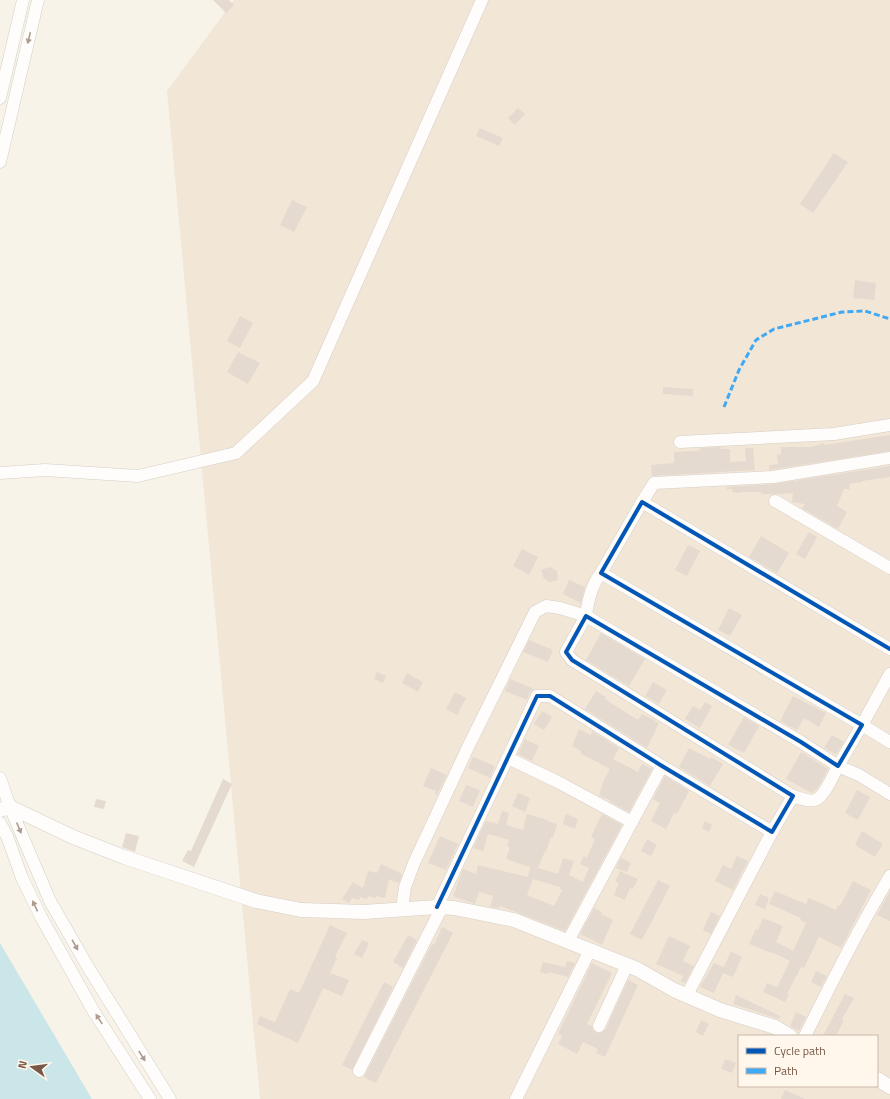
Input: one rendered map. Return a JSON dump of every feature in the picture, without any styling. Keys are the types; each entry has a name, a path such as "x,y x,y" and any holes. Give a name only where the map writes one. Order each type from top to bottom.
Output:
{"street":[{"path":"0,98 23,0"},
{"path":"0,162 38,0"},
{"path":"0,473 45,470 138,476 236,453 313,381 482,0"},
{"path":"680,442 834,434 890,425"},
{"path":"890,458 773,477 654,483 601,573 595,580 589,598 586,616 566,652 572,660 793,796 808,800 816,800 822,795 890,674"},
{"path":"775,501 890,568"},
{"path":"642,502 890,649"},
{"path":"601,573 890,742"},
{"path":"402,909 405,887 414,863 469,745 536,612 546,606 560,608 586,616 801,742 838,766 859,775 890,794"},
{"path":"359,1071 439,907 537,696 550,696 772,832"},
{"path":"508,758 558,782 632,822"},
{"path":"568,942 662,766"},
{"path":"0,778 5,809 50,901 88,967 170,1099"},
{"path":"687,995 772,832 793,796"},
{"path":"5,809 124,858 256,901 301,910 364,912 439,907 514,920 626,965 720,1010 775,1027 788,1035"},
{"path":"0,823 7,836 22,878 41,917 94,1012 150,1099"},
{"path":"805,1035 836,972 890,876"},
{"path":"516,1099 590,950"},
{"path":"599,1026 626,965"},
{"path":"878,1080 890,1087"}],"shaded area":[{"path":"234,0 890,0 890,1099 260,1099 167,91"}],"water":[{"path":"0,943 92,1099 0,1099"}],"building":[{"path":"213,0 229,0 234,5 226,13"},
{"path":"518,108 525,114 515,125 508,118"},
{"path":"480,128 503,138 499,146 476,136"},
{"path":"834,153 848,162 813,213 800,204"},
{"path":"292,200 307,207 294,232 280,225"},
{"path":"855,280 876,283 874,300 853,298"},
{"path":"240,316 253,323 240,348 227,341"},
{"path":"238,352 260,363 248,384 227,372"},
{"path":"663,387 693,389 693,396 663,394"},
{"path":"890,435 890,451 769,470 769,465 778,464 777,455 781,454 781,447 811,447 824,443 824,445"},
{"path":"721,447 721,449 730,449 730,462 746,461 745,448 753,448 755,470 652,476 651,465 674,463 674,452 700,450 700,448"},
{"path":"890,466 890,477 849,484 850,489 844,489 837,506 847,512 838,529 802,508 805,504 792,502 793,493 740,493 732,492 733,489 726,489 727,487 774,484"},
{"path":"809,532 817,537 805,559 796,554"},
{"path":"761,536 789,553 777,573 749,557"},
{"path":"688,545 700,551 687,576 675,570"},
{"path":"522,549 538,557 529,575 513,566"},
{"path":"550,567 557,571 558,580 550,582 544,579 541,570"},
{"path":"569,580 585,587 581,603 563,594"},
{"path":"729,608 742,615 730,636 718,630"},
{"path":"601,633 645,659 629,686 586,660"},
{"path":"529,640 553,650 548,662 523,652"},
{"path":"377,672 386,676 383,683 374,679"},
{"path":"407,673 423,682 418,692 402,683"},
{"path":"510,679 534,689 530,692 527,700 505,691"},
{"path":"653,682 667,690 659,704 645,696"},
{"path":"596,691 606,697 605,699 638,720 642,714 659,723 647,748 585,709"},
{"path":"455,692 466,698 457,715 446,709"},
{"path":"793,696 826,713 819,727 804,718 797,730 780,721"},
{"path":"705,702 712,706 700,728 685,719 693,706 700,710"},
{"path":"542,711 552,717 544,730 534,724"},
{"path":"744,717 759,726 744,753 728,745"},
{"path":"579,729 591,735 592,731 619,748 613,759 638,772 642,764 652,769 629,812 609,801 610,800 599,796 603,782 610,769 580,753 581,751 572,746"},
{"path":"832,735 844,742 836,754 824,748"},
{"path":"525,739 539,746 532,761 518,754"},
{"path":"689,748 710,759 711,757 723,764 710,786 679,767"},
{"path":"801,752 828,769 819,786 812,793 786,779"},
{"path":"473,757 495,766 490,778 468,768"},
{"path":"431,768 447,775 437,795 435,794 436,791 423,786"},
{"path":"665,776 689,791 677,814 674,813 666,829 651,821 660,803 653,799"},
{"path":"223,779 232,784 194,867 182,861 188,850 191,851"},
{"path":"466,785 480,790 473,807 459,801"},
{"path":"857,790 870,797 858,820 845,813"},
{"path":"518,793 530,798 525,812 512,806"},
{"path":"96,799 106,801 104,809 94,807"},
{"path":"502,811 509,813 506,825 523,830 527,814 557,824 553,838 551,837 538,868 558,874 563,858 574,861 569,875 583,882 589,868 580,864 584,856 587,858 595,839 591,837 602,814 622,825 565,931 500,906 499,908 490,907 493,896 479,892 475,904 453,896 463,869 476,874 478,865 528,877 530,867 506,859 510,847 507,846 509,840 488,834 483,851 473,848 486,821 498,824","holes":["533,879 560,887 562,890 554,906 527,895"]},
{"path":"566,814 578,819 575,829 563,824"},
{"path":"705,821 712,825 709,832 702,828"},
{"path":"862,831 883,844 875,857 855,845"},
{"path":"126,833 139,836 135,852 122,847"},
{"path":"440,836 458,844 446,870 428,863"},
{"path":"647,839 657,845 651,856 641,851"},
{"path":"737,856 748,861 733,890 715,881 723,865 731,869"},
{"path":"621,858 631,863 627,872 616,868"},
{"path":"381,864 402,874 399,883 389,879 385,898 368,896 367,899 360,897 359,900 352,898 349,903 342,899 353,882 363,888 368,871 377,873"},
{"path":"620,871 638,879 633,889 630,888 625,900 614,895 619,883 615,882"},
{"path":"658,880 670,886 642,940 630,934"},
{"path":"853,881 871,890 841,948 819,937 804,968 801,967 787,994 789,995 785,1002 763,992 767,983 777,987 790,961 749,944 756,929 758,930 763,918 783,926 776,942 793,951 806,923 800,920 801,918 769,904 775,891 806,904 809,898 836,910 838,905 840,906"},
{"path":"890,891 890,921 877,915"},
{"path":"760,894 769,898 765,909 755,905"},
{"path":"594,908 602,912 601,914 613,920 602,945 580,934"},
{"path":"711,912 720,916 711,934 703,930"},
{"path":"330,925 347,933 335,957 337,958 330,973 349,980 342,996 323,988 298,1043 257,1024 260,1016 275,1022 290,989 299,993"},
{"path":"442,927 453,933 376,1083 364,1077 432,944 434,945"},
{"path":"408,935 417,940 403,968 393,962"},
{"path":"669,936 690,946 683,961 694,966 685,983 681,981 683,976 656,964"},
{"path":"362,940 369,943 362,958 354,954"},
{"path":"731,951 742,957 733,977 723,973 714,993 700,987 714,963 724,967"},
{"path":"567,961 575,963 568,977 549,972 548,974 540,972 543,962 565,967"},
{"path":"592,963 612,973 587,1024 592,1026 596,1033 600,1033 606,1029 628,980 638,985 605,1057 596,1053 598,1049 583,1042 577,1054 558,1044 562,1036 558,1034"},
{"path":"816,971 827,976 821,987 811,982"},
{"path":"384,982 393,987 352,1070 342,1065"},
{"path":"845,994 854,998 842,1019 844,1020 836,1035 824,1035"},
{"path":"736,995 780,1016 779,1019 733,1004"},
{"path":"796,1012 806,1017 799,1031 790,1026"},
{"path":"701,1020 709,1024 703,1036 696,1032"},
{"path":"725,1059 736,1063 732,1073 721,1069"},
{"path":"785,1090 805,1099 781,1099"}],"marked path":[{"path":"724,407 739,370 756,340 774,329 842,312 865,311 890,319"}],"cycle path":[{"path":"437,907 537,696 550,696 772,832 793,796 572,660 566,652 586,616 801,742 838,766 862,725 601,573 642,502 890,649"}]}
